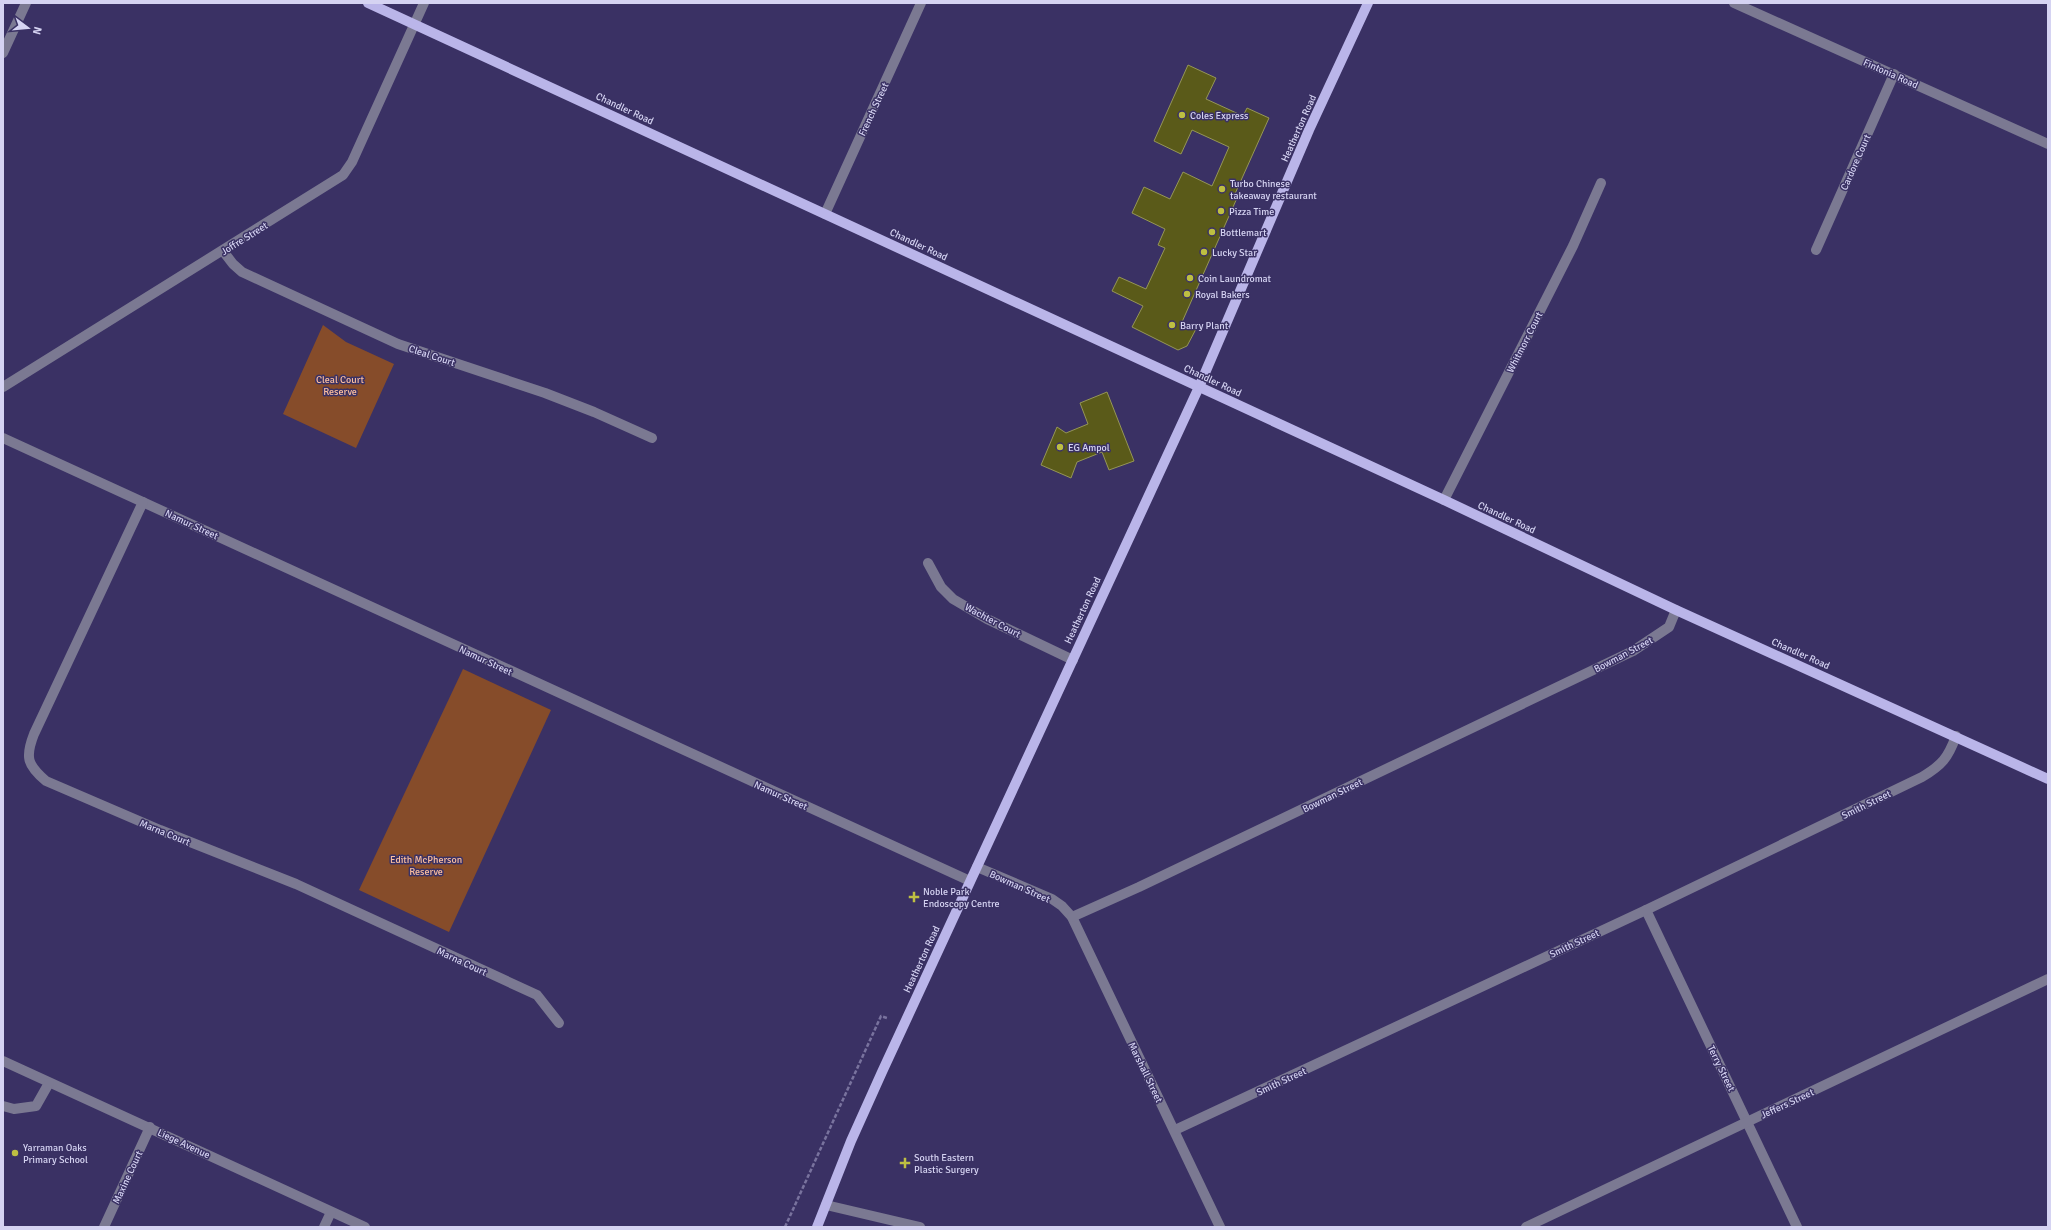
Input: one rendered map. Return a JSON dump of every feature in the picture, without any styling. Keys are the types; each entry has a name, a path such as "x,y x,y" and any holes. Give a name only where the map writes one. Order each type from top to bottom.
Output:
{"main road":[{"name":"Chandler Road","path":"368,3 1199,386 1676,610 2048,779"},
{"name":"Heatherton Road","path":"817,1227 854,1134 1199,386 1309,130 1368,3"}],"street":[{"path":"3,53 26,3"},
{"name":"Joffre Street","path":"3,387 343,176 352,162 424,3"},
{"name":"French Street","path":"825,214 921,3"},
{"name":"Fintonia Road","path":"1734,3 2048,144"},
{"name":"Cardore Court","path":"1816,250 1894,74"},
{"name":"Whitmorr Court","path":"1444,500 1573,246 1601,183"},
{"name":"Cleal Court","path":"223,251 233,264 242,272 398,344 545,393 594,412 652,438"},
{"name":"Namur Street","path":"3,438 970,881"},
{"name":"Marna Court","path":"143,502 34,734 29,748 28,761 32,770 46,781 160,830 296,884 537,995 559,1023"},
{"name":"Wachter Court","path":"928,563 941,587 953,599 987,619 1073,660"},
{"name":"Bowman Street","path":"977,867 1052,899 1062,906 1072,917 1139,887 1633,651 1669,627 1676,610"},
{"name":"Smith Street","path":"1175,1130 1646,910 1922,777 1946,760 1956,736"},
{"name":"Terry Street","path":"1646,910 1797,1227"},
{"name":"Marshall Street","path":"1072,917 1220,1227"},
{"name":"Jeffers Street","path":"1526,1227 2048,979"},
{"name":"Liege Avenue","path":"3,1061 49,1083 150,1127 365,1227"},
{"path":"3,1106 14,1109 36,1106 49,1083"},
{"name":"Maxine Court","path":"104,1227 150,1127"},
{"path":"826,1205 920,1227"},
{"path":"324,1227 331,1212"}],"path":[{"path":"786,1227 881,1016 887,1018"}],"green space":[{"name":"Cleal Court Reserve","path":"323,325 346,342 394,364 356,448 283,414"},
{"name":"Edith McPherson Reserve","path":"463,669 551,710 449,932 359,890"}],"building":[{"path":"1188,65 1216,78 1206,99 1243,116 1247,108 1269,118 1234,196 1237,198 1182,322 1196,329 1187,346 1178,350 1132,327 1143,306 1112,291 1119,277 1146,289 1165,248 1158,245 1165,229 1132,213 1144,187 1170,199 1183,172 1212,186 1229,147 1192,130 1181,154 1154,141"},
{"path":"1107,392 1134,461 1109,470 1102,452 1077,462 1071,478 1041,465 1057,427 1066,433 1088,424 1080,403"}],"place":[{"name":"Coles Express","path":"1182,115"},
{"name":"Turbo Chinese takeaway restaurant","path":"1222,189"},
{"name":"Pizza Time","path":"1221,211"},
{"name":"Bottlemart","path":"1212,232"},
{"name":"Lucky Star","path":"1204,252"},
{"name":"Coin Laundromat","path":"1190,278"},
{"name":"Royal Bakers","path":"1187,294"},
{"name":"Barry Plant","path":"1172,325"},
{"name":"EG Ampol","path":"1060,447"},
{"name":"Noble Park Endoscopy Centre","path":"914,897"},
{"name":"Yarraman Oaks Primary School","path":"15,1153"},
{"name":"South Eastern Plastic Surgery","path":"905,1163"}]}
